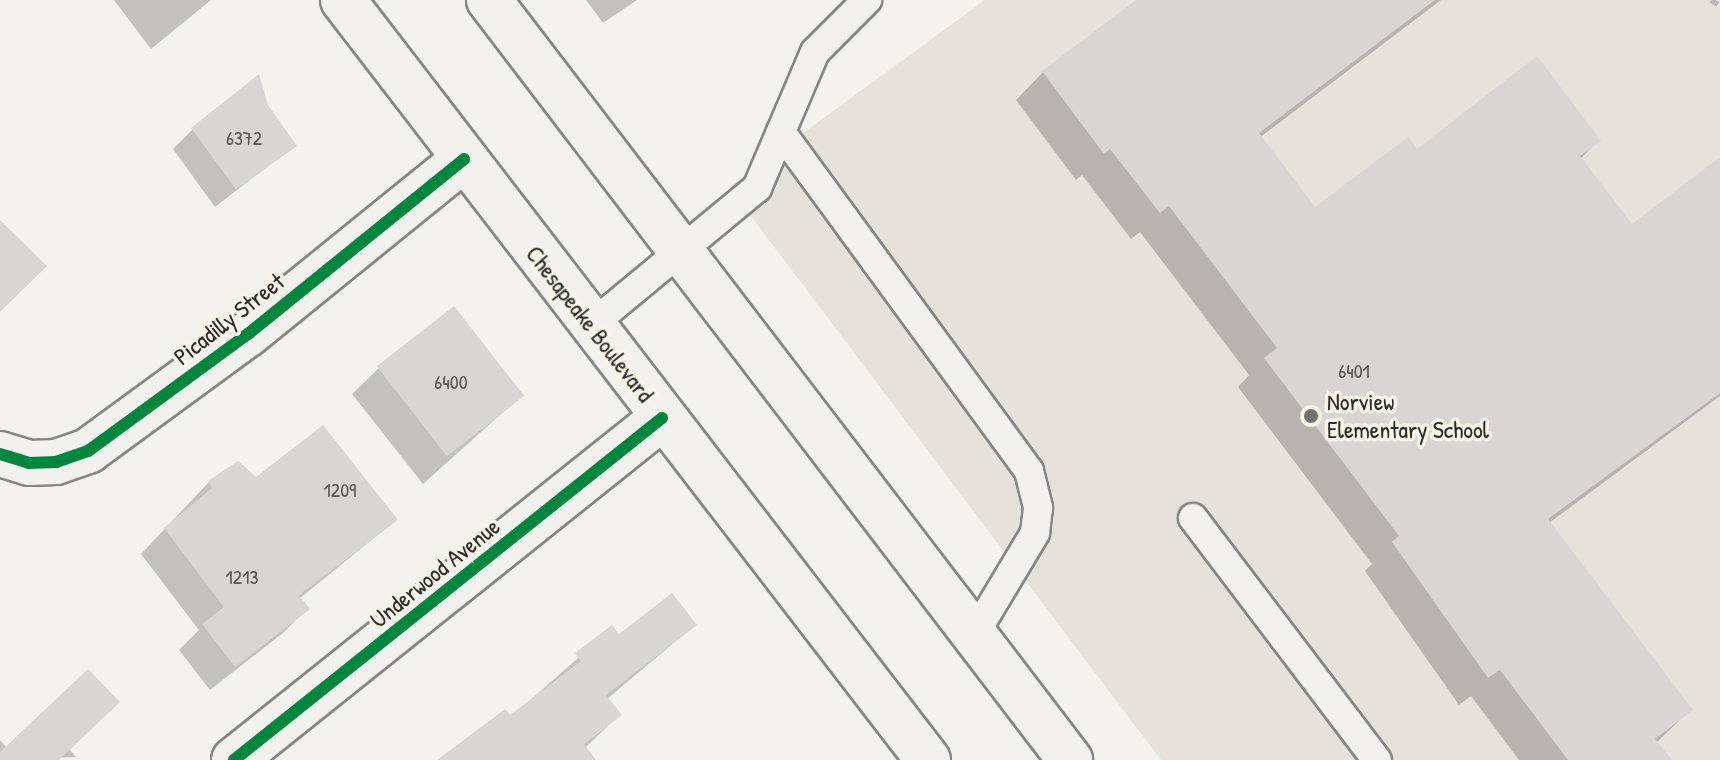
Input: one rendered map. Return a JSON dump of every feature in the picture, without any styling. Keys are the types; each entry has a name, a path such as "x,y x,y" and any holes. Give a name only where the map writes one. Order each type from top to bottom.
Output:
{"main road":[{"name":"Chesapeake Boulevard","path":"343,0 590,326 928,760"},
{"path":"489,0 1070,760"},
{"name":"Picadilly Street","path":"0,454 29,463 56,462 88,451 248,334 464,159"},
{"name":"Underwood Avenue","path":"234,760 662,418"}],"lane":[{"path":"590,326 757,188 815,52 867,0"},
{"path":"781,132 1029,471 1038,508 1035,533 974,635"},
{"path":"1193,518 1377,760"}],"path":[{"path":"1711,0 1720,5"}],"shaded area":[{"name":"Norview Elementary School","path":"985,0 1720,0 1720,760 1161,760 729,187"}],"building":[{"path":"1136,0 1435,0 1259,133 1315,207 1408,137 1417,149 1537,56 1601,141 1580,156 1632,224 1720,157 1720,393 1548,519 1693,710 1655,739 1672,760 1568,760 1500,670 1488,678 1392,542 1399,536 1264,358 1277,348 1169,206 1160,213 1110,149 1104,154 1042,71"},
{"path":"259,74 268,105 297,146 236,189 191,128"},
{"path":"0,220 47,266 0,312"},
{"path":"454,306 524,396 447,456 377,366"},
{"path":"323,425 398,520 299,595 310,609 235,667 202,624 224,607 164,528 212,488 208,481 238,461 256,477"},
{"path":"672,593 697,625 606,695 622,715 584,744 596,760 437,760 505,709 510,715 581,661 575,653 612,625 619,634"},
{"path":"88,669 120,702 59,760 0,760 0,752"}],"cycle path":[{"path":"0,454 29,463 56,462 88,451 248,334 464,159"},
{"path":"234,760 662,418"}],"place":[{"name":"Norview Elementary School","path":"1311,416"}]}
